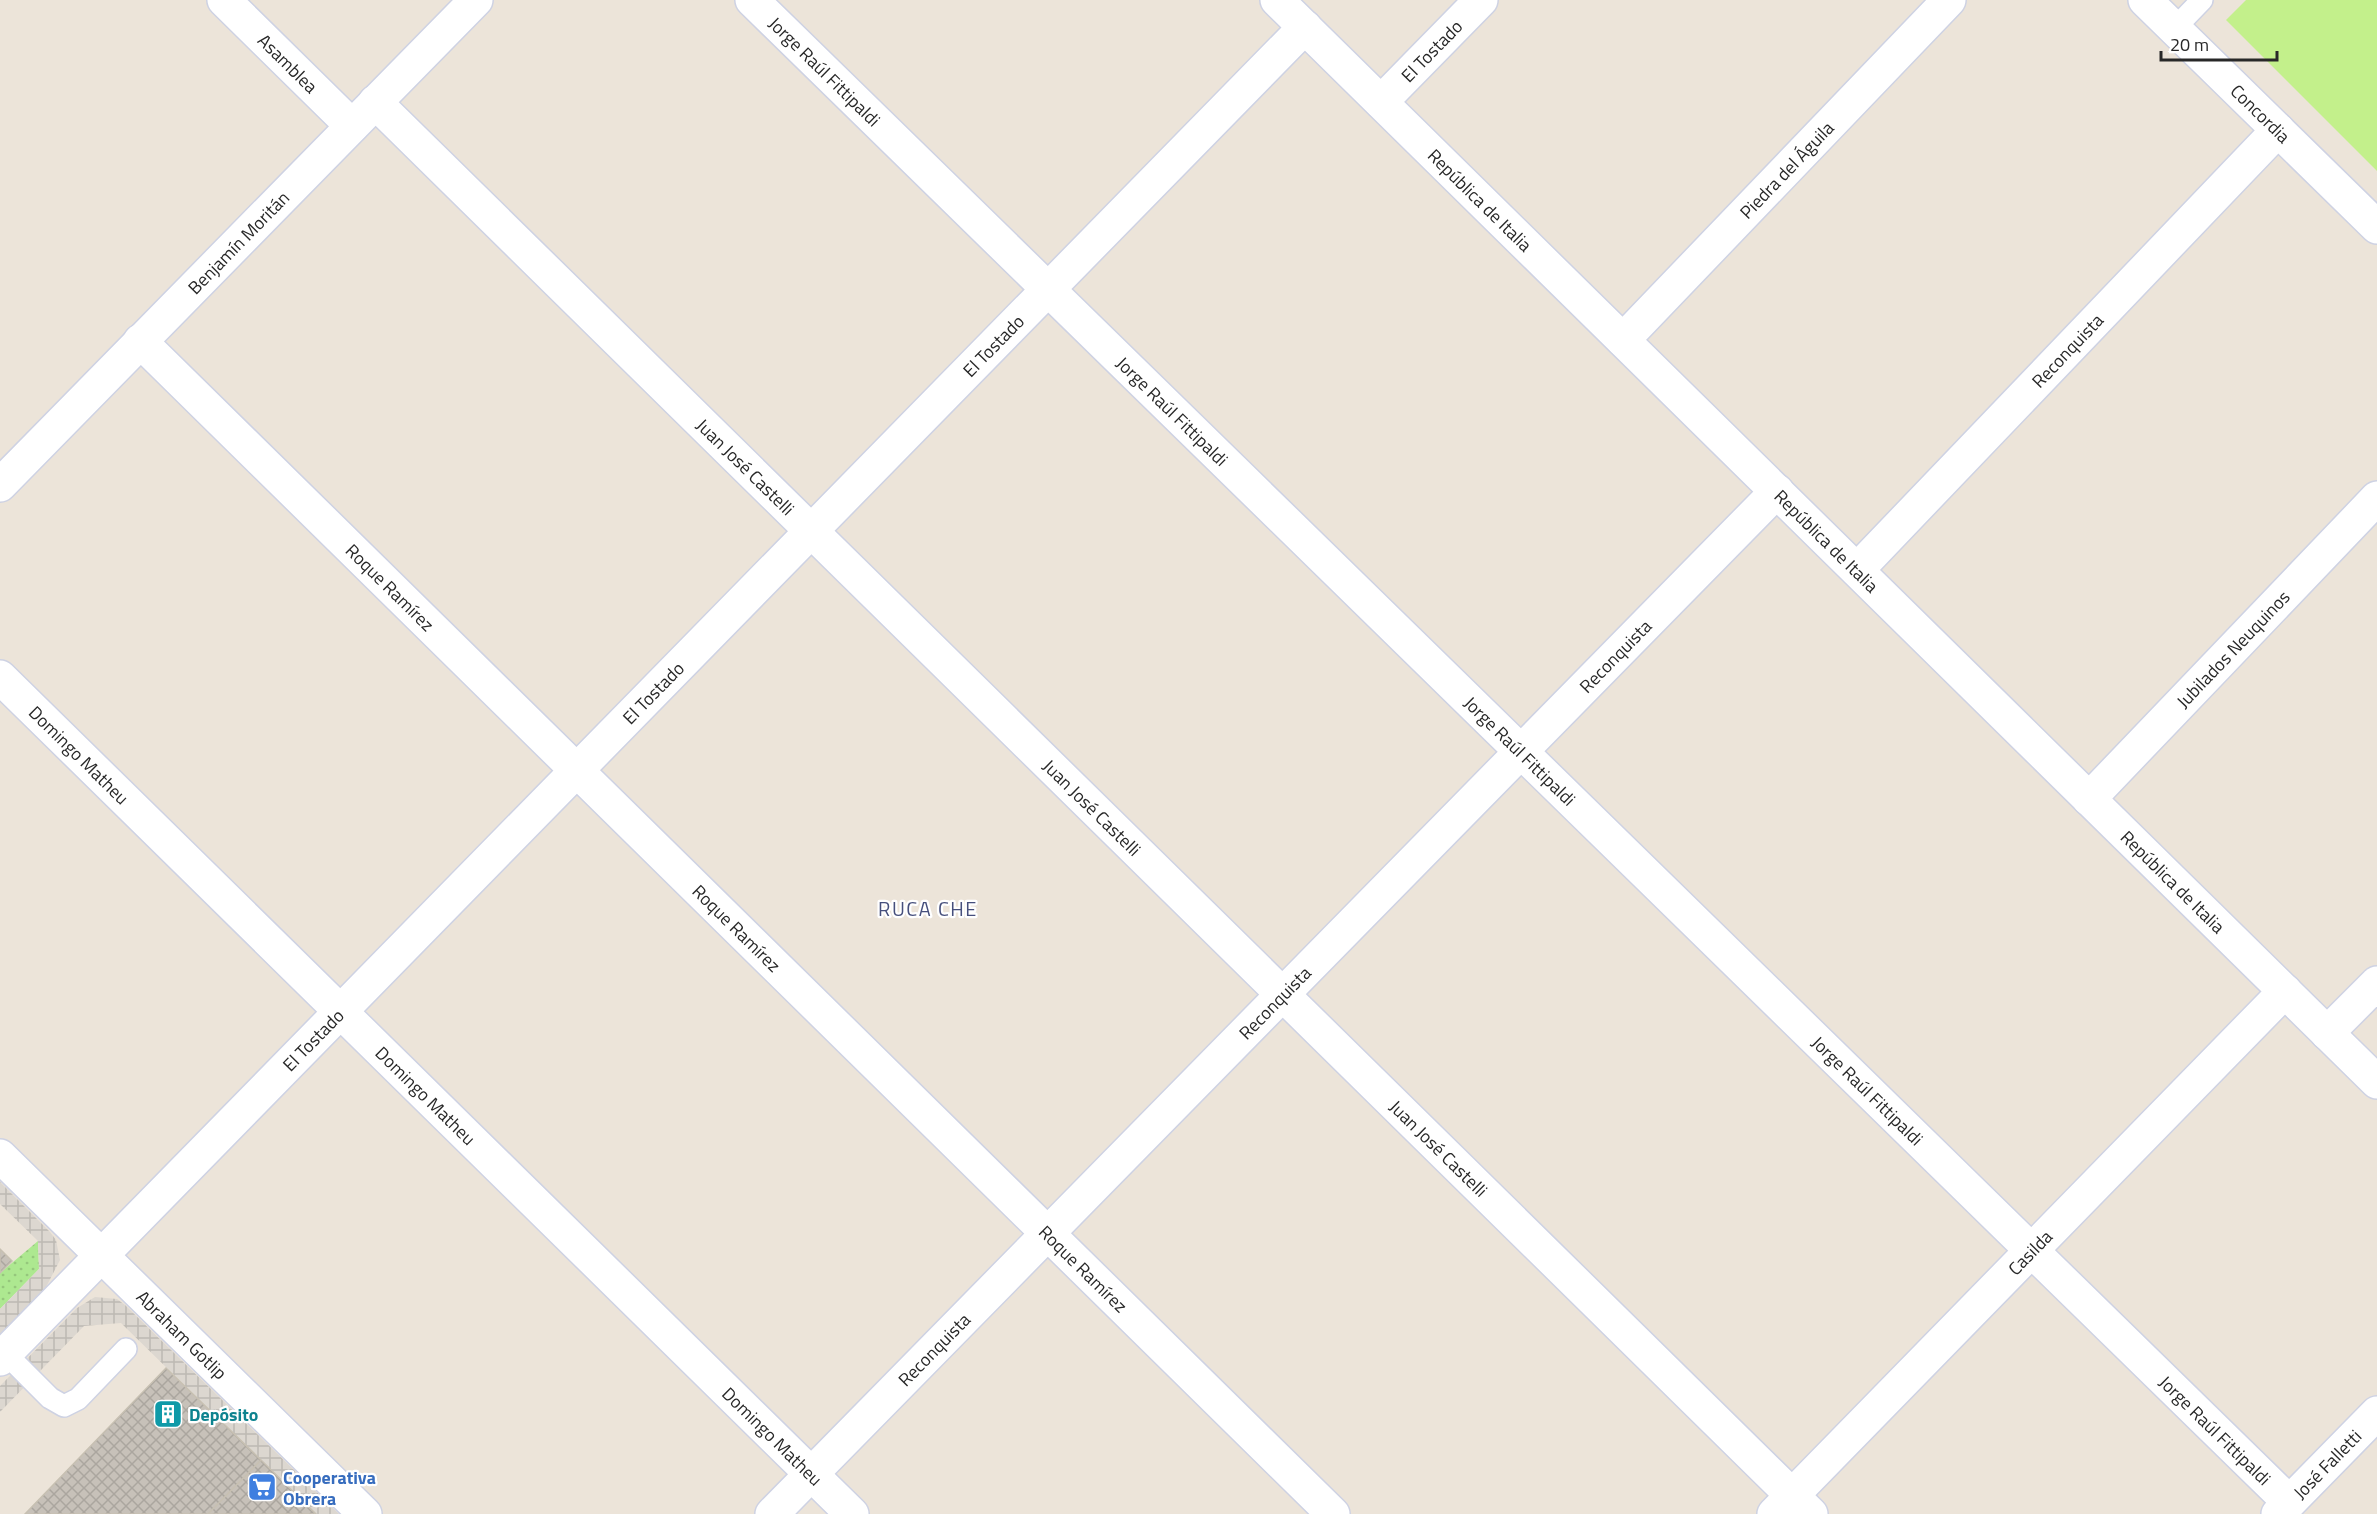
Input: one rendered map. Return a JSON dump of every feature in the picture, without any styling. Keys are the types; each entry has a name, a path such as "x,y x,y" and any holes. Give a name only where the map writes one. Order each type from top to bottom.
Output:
{"street":[{"name":"Asamblea","path":"224,0 352,126"},
{"name":"Benjamín Moritán","path":"0,485 476,0"},
{"name":"Jorge Raúl Fittipaldi","path":"752,0 2031,1251 2283,1508"},
{"name":"República de Italia","path":"1277,0 2377,1082"},
{"name":"El Tostado","path":"1382,102 1481,0"},
{"name":"Piedra del Águila","path":"1623,340 1949,0"},
{"name":"Concordia","path":"2145,0 2377,227"},
{"name":"El Tostado","path":"3,1356 1305,27"},
{"name":"Juan José Castelli","path":"375,102 1283,995 1792,1508"},
{"name":"Reconquista","path":"1857,570 2278,130"},
{"name":"Roque Ramírez","path":"140,342 1333,1514"},
{"name":"Reconquista","path":"772,1514 1777,491"},
{"name":"Jubilados Neuquinos","path":"2089,799 2377,498"},
{"name":"Domingo Matheu","path":"0,677 852,1514"},
{"path":"2327,1033 2377,983"},
{"name":"Casilda","path":"1792,1508 2031,1251 2285,991"},
{"name":"Abraham Gotlip","path":"0,1156 365,1514"},
{"name":"José Falletti","path":"2283,1508 2377,1413"}],"lane":[{"path":"2174,29 2202,0"},
{"path":"3,1356 50,1398 64,1406 78,1399 126,1349"}],"green space":[{"path":"2246,0 2377,0 2377,171 2226,20"},
{"path":"38,1241 39,1269 0,1309 0,1273"}],"shaded area":[{"path":"0,1182 50,1232 56,1240 60,1260 45,1289 0,1335 0,1309 39,1269 38,1241 0,1204"},
{"path":"95,1297 117,1299 125,1305 339,1514 316,1514 121,1323 84,1326 0,1412 0,1386 77,1308"}],"building":[{"path":"0,1249 12,1261 0,1273"},
{"name":"Depósito","path":"166,1368 261,1460 208,1514 25,1514"},
{"name":"Cooperativa Obrera","path":"261,1460 316,1514 208,1514"}],"place":[{"name":"Depósito","path":"168,1414"},
{"name":"Cooperativa Obrera","path":"262,1487"}],"district":[{"name":"RUCA CHE","path":"928,908"}]}
